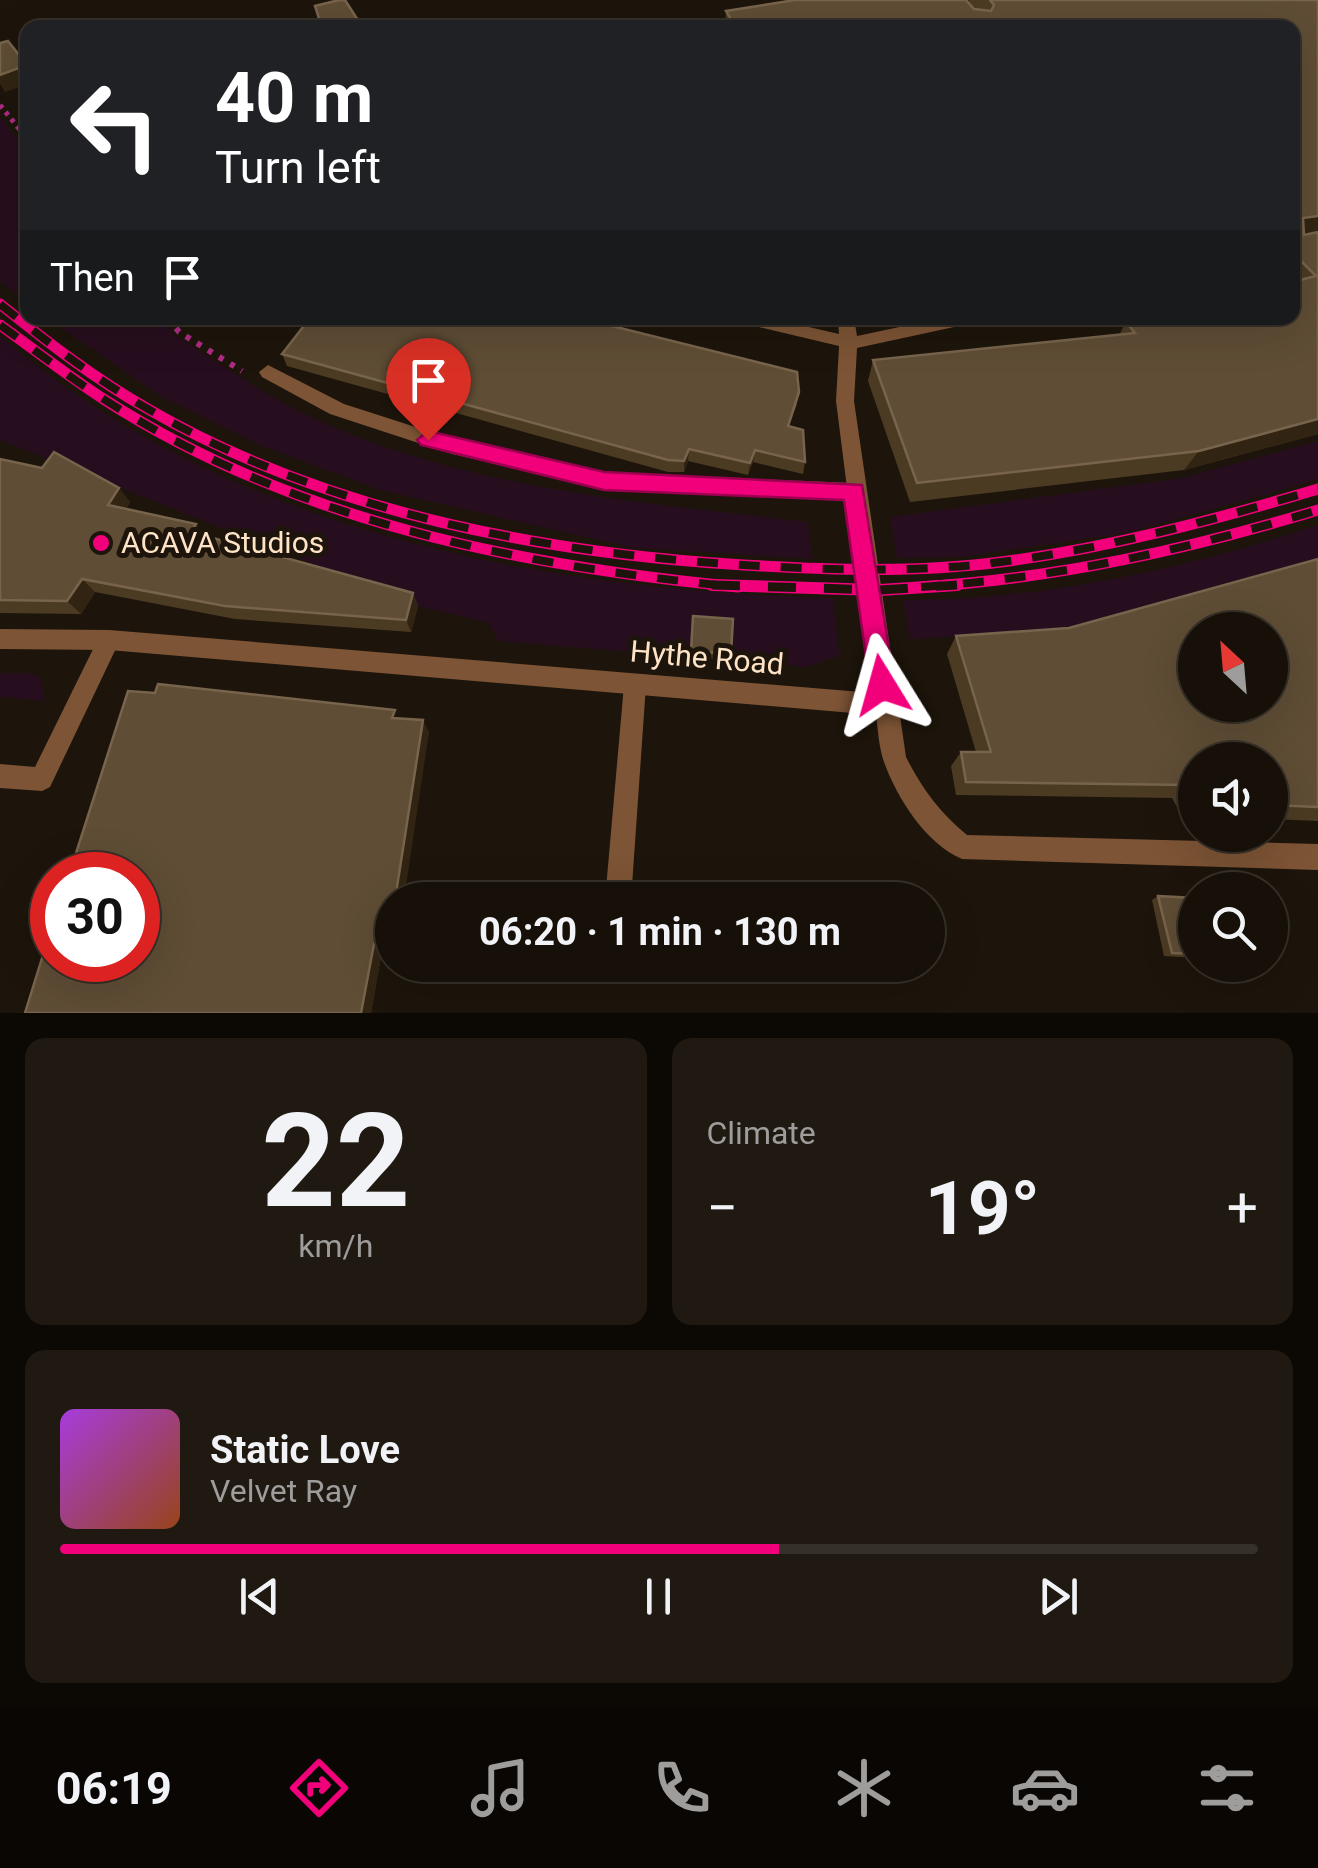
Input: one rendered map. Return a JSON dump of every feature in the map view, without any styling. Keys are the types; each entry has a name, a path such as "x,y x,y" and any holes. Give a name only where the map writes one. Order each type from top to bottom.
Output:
{"street":[{"path":"776,325 852,343 936,325"},
{"path":"848,325 852,343 844,394 885,705 894,758 912,796 932,823 962,847 1318,857"},
{"path":"268,372 337,410 458,450 604,481 854,491"},
{"name":"Hythe Road","path":"0,639 109,640 885,705"},
{"path":"0,776 42,779 109,640"},
{"path":"619,882 635,685"}],"path":[{"path":"0,105 20,130"}],"shaded area":[{"path":"0,117 20,142 20,297 0,281"},
{"path":"57,325 166,325 174,335 276,399 370,441 430,461 554,489 807,522 813,559 634,548 380,490 262,446 162,397"},
{"path":"0,336 89,403 185,459 287,503 392,538 501,563 611,581 833,598 839,656 806,667 730,661 693,623 690,657 498,641 489,623 418,606 0,440"},
{"path":"1318,441 1318,479 1307,483 1126,533 961,557 897,558 890,517 1182,478"},
{"path":"1318,525 1318,561 1074,629 910,639 903,600 1009,594 1114,579 1217,555"},
{"path":"0,673 32,673 41,679 45,701 0,697"}],"building":[{"path":"345,0 358,20 319,20 315,6"},
{"path":"795,0 966,0 974,9 991,11 994,5 990,0 1318,0 1318,216 1303,218 1304,235 1318,232 1318,419 1199,451 917,483 873,360 1135,333 1128,325 1300,325 1300,280 1316,276 1300,260 1300,20 731,20 726,11"},
{"path":"8,41 20,56 20,68 0,75 0,43"},
{"path":"305,325 608,325 797,372 799,392 788,426 803,430 805,462 755,450 750,463 689,449 684,461 668,460 282,354"},
{"name":"ACAVA Studios","path":"54,452 119,488 108,505 196,524 191,532 413,593 406,620 225,606 82,579 67,601 0,600 0,459 42,468"},
{"path":"1318,559 1318,807 1288,806 1288,742 1178,742 1178,785 966,782 961,752 991,752 956,636 1069,628"},
{"path":"693,616 733,619 731,654 691,651"},
{"path":"158,684 395,710 392,718 423,720 398,882 375,882 375,944 361,1013 25,1013 35,982 160,982 160,852 76,852 128,691 155,693"},
{"path":"1158,896 1178,897 1178,953 1172,953"}],"railway":[{"path":"0,304 20,319"},
{"path":"0,325 105,400 177,442 330,507 491,551 722,585"},
{"path":"27,325 148,409 216,445 288,475 437,521 590,550 808,568 969,565 1121,541 1318,489"},
{"path":"921,587 1022,577 1121,560 1220,538 1318,510"},
{"path":"712,585 722,585"},
{"path":"722,585 880,590 957,585"},
{"path":"722,585 738,587"}],"place":[{"name":"ACAVA Studios","path":"101,543"}],"route":[{"path":"428,440 604,481 854,491 882,685"}]}
